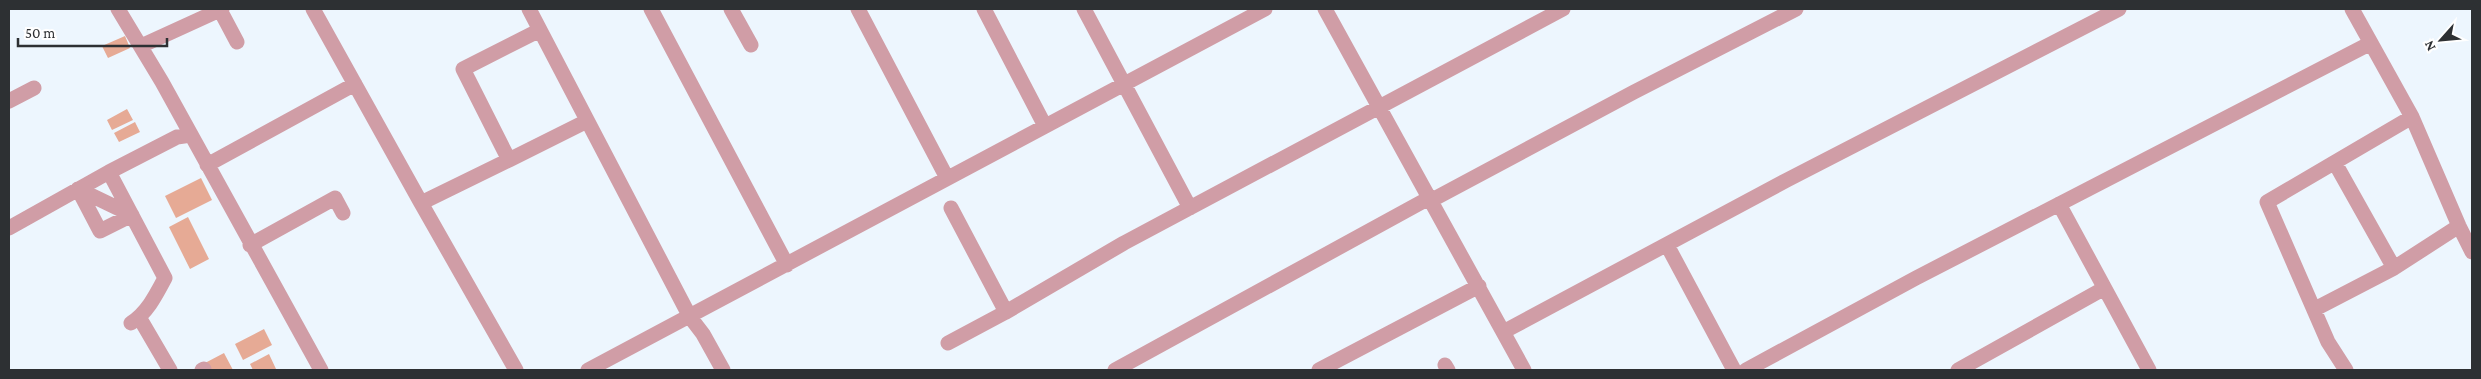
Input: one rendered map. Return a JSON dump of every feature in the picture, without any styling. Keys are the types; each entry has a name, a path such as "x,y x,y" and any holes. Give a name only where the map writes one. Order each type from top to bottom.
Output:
{"street":[{"path":"118,9 141,46 321,370"},
{"path":"141,46 221,9 237,42"},
{"path":"312,9 516,370"},
{"path":"529,9 690,317 703,334 723,370"},
{"path":"651,9 787,265"},
{"path":"731,9 751,45"},
{"path":"858,9 947,178"},
{"path":"984,9 1045,126"},
{"path":"1084,9 1190,208"},
{"path":"588,370 1265,9"},
{"path":"1325,9 1432,199 1524,370"},
{"path":"948,343 1006,312 1124,243 1563,9"},
{"path":"1114,370 1634,92 1796,9"},
{"path":"1504,332 1787,180 2118,9"},
{"path":"2352,9 2412,117 2472,252"},
{"path":"509,160 462,69 540,30"},
{"path":"1746,370 2059,204 2371,43"},
{"path":"206,165 355,84"},
{"path":"9,101 34,88"},
{"path":"2346,370 2328,342 2267,202 2412,117"},
{"path":"422,203 587,120"},
{"path":"9,228 109,172 177,137 190,135"},
{"path":"2335,163 2394,268"},
{"path":"109,172 165,278 154,298 135,320 170,370"},
{"path":"78,189 100,231 132,215"},
{"path":"78,189 132,215"},
{"path":"250,245 335,198 343,212"},
{"path":"2059,204 2149,370"},
{"path":"951,208 1006,312"},
{"path":"2315,309 2394,268 2459,226"},
{"path":"1667,245 1734,370"},
{"path":"1319,370 1479,286"},
{"path":"1958,370 2104,289"}],"building":[{"path":"125,36 130,48 108,58 102,46"},
{"path":"127,109 133,120 112,130 107,120"},
{"path":"135,122 140,132 119,142 114,133"},
{"path":"201,178 212,200 176,218 165,196"},
{"path":"188,217 209,259 190,269 169,227"},
{"path":"264,329 272,345 243,360 235,344"},
{"path":"224,353 233,370 209,370 205,363"},
{"path":"269,354 276,369 253,370 250,364"}]}
